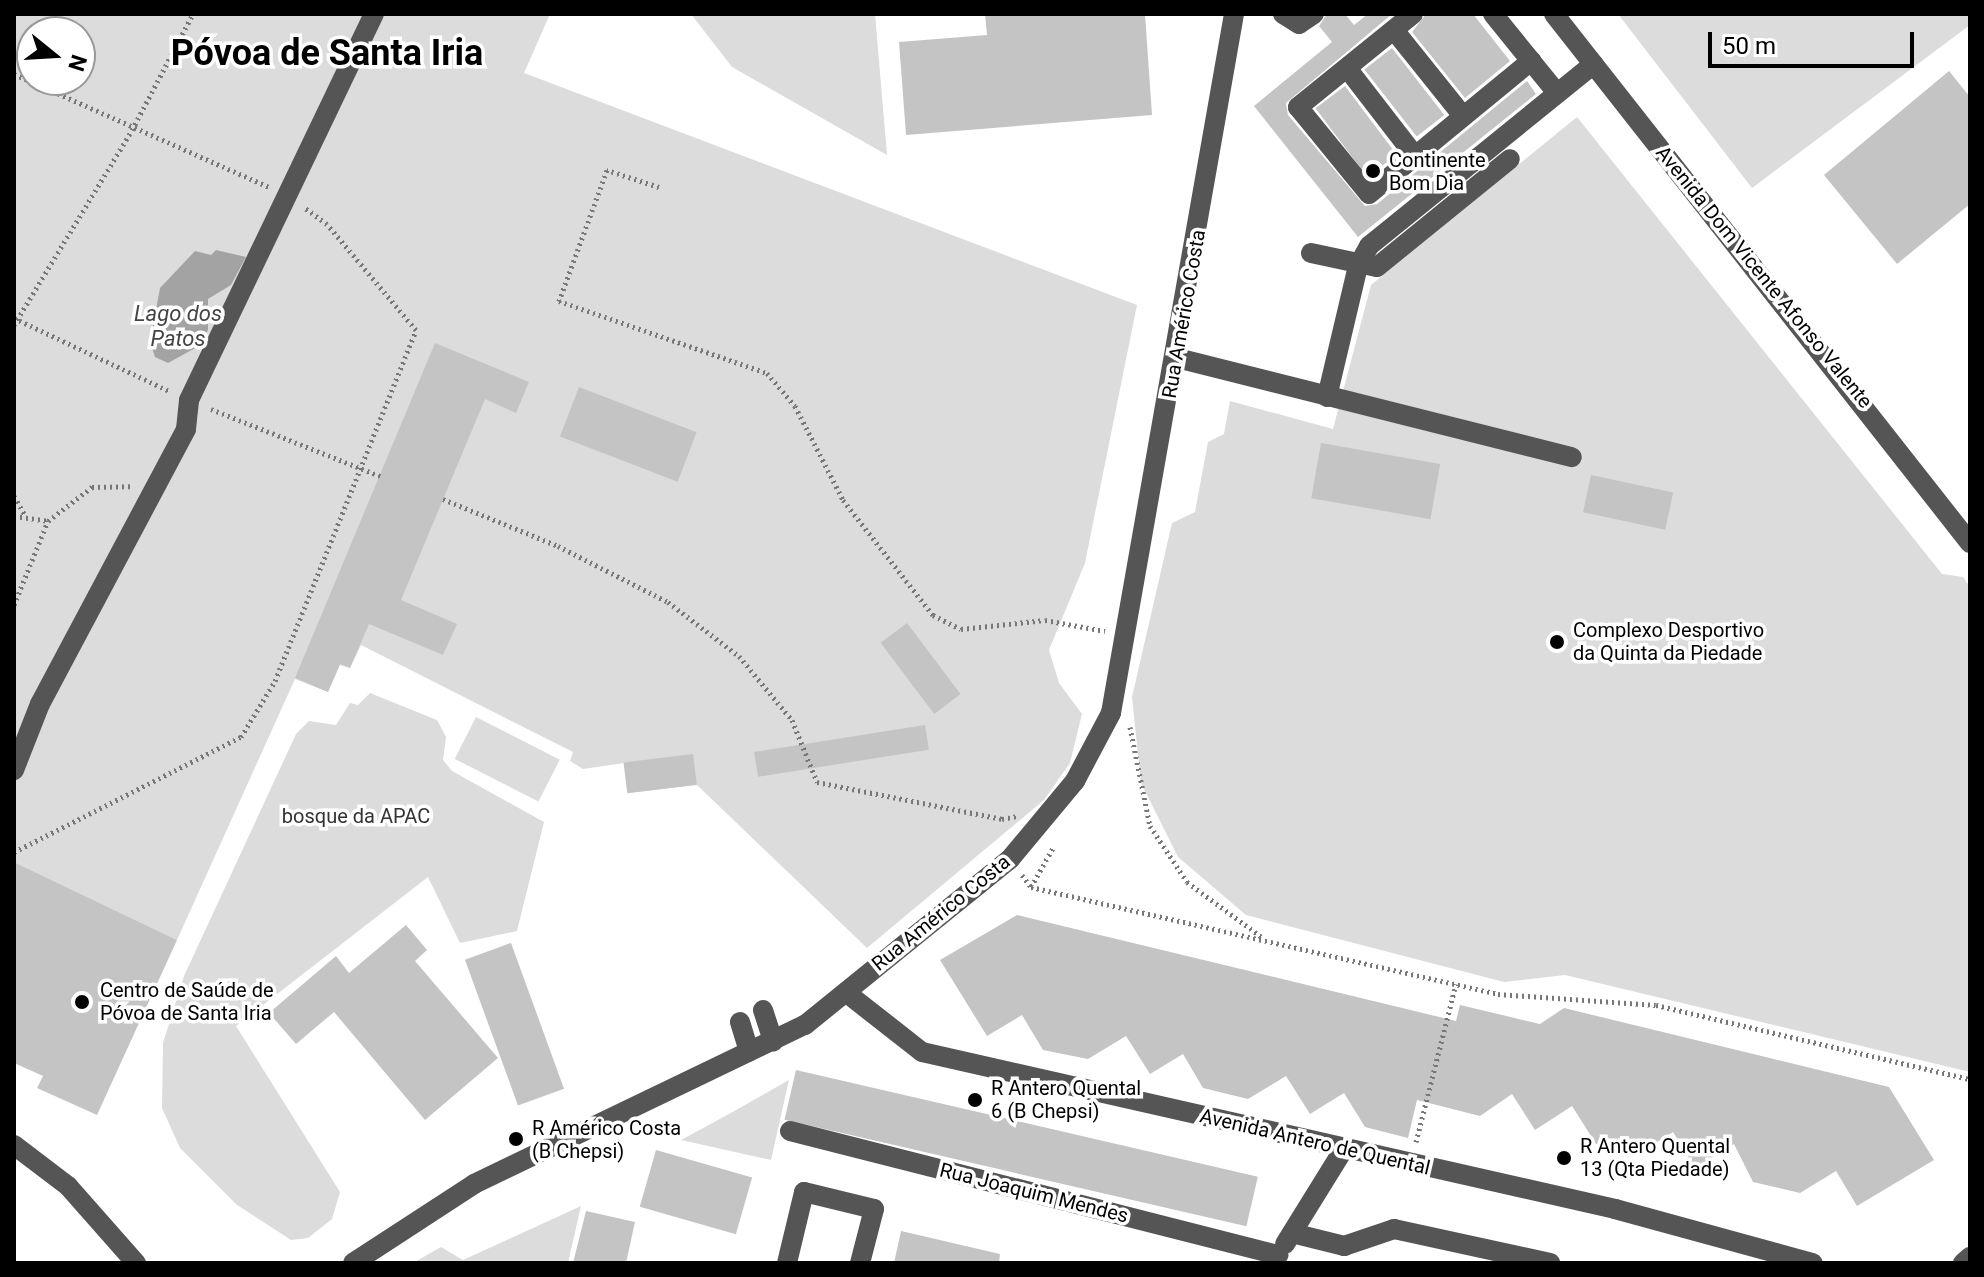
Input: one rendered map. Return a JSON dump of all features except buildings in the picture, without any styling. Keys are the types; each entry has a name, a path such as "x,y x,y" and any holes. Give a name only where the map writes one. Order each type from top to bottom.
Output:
{"street":[{"path":"14,770 40,704 186,429 189,400 374,14"},
{"name":"Rua Américo Costa","path":"353,1263 474,1184 773,1041 848,994 884,956 1010,859 1075,781 1111,713 1177,358 1234,14"},
{"path":"1283,14 1299,24 1314,14"},
{"path":"1413,14 1298,107 1369,194 1531,61"},
{"path":"1493,14 1557,93"},
{"name":"Avenida Dom Vicente Afonso Valente","path":"1554,14 1970,543"},
{"path":"1394,30 1463,116"},
{"path":"1327,397 1358,266 1377,239 1594,64"},
{"path":"1347,68 1415,156"},
{"path":"1311,253 1358,266 1384,263 1510,159"},
{"path":"1177,358 1572,457"},
{"name":"Avenida Antero de Quental","path":"848,994 922,1052 1615,1209 1800,1261"},
{"path":"763,1010 773,1041"},
{"path":"740,1022 749,1052"},
{"name":"Rua Joaquim Mendes","path":"790,1131 1276,1259"},
{"path":"14,1145 68,1186 134,1262"},
{"path":"1276,1259 1344,1149"},
{"path":"787,1263 804,1192 874,1209 860,1263"},
{"path":"1292,1233 1344,1246 1394,1229 1550,1263"},
{"path":"1963,1263 1970,1257"}],"path":[{"path":"193,14 132,130 16,321 189,400 380,476"},
{"path":"14,74 132,130 287,195 327,224 416,330 275,681 241,737 14,852"},
{"path":"659,187 607,170 559,301 767,373 795,406 843,500 933,615 961,629 1045,620 1126,635"},
{"path":"14,605 48,521 92,487 152,488"},
{"path":"14,496 27,518"},
{"path":"443,499 558,546 668,602 727,647 792,720 817,782 1002,819 1052,807"},
{"path":"14,516 48,521"},
{"path":"1120,730 1128,717 1150,826 1187,882 1267,941"},
{"path":"1031,887 1061,835"},
{"path":"1010,859 1031,887 1498,994 1656,1005 1970,1079"},
{"path":"1410,1164 1456,984"}],"green space":[{"path":"14,14 550,14 524,73 1137,305 1085,563 1049,650 1059,683 1082,714 1070,763 1044,800 867,948 697,785 628,793 624,763 583,769 570,761 573,752 361,645 350,668 340,665 328,692 295,679 177,940 14,862"},
{"path":"691,14 875,14 887,155 732,67"},
{"path":"1618,14 1970,14 1970,25 1752,188"},
{"name":"Complexo Desportivo da Quinta da Piedade","path":"1577,117 1942,574 1963,577 1970,587 1970,1072 1565,975 1504,982 1246,915 1178,857 1141,783 1132,697 1172,523 1195,512 1208,442 1224,434 1230,401 1333,429 1371,285"},
{"name":"bosque da APAC","path":"370,693 437,720 446,737 443,760 452,771 544,822 517,931 460,943 428,877 236,1026 340,1192 332,1219 308,1238 291,1240 237,1205 180,1148 162,1108 163,1043 184,976 296,734 309,721 336,725 350,703 358,705"},
{"path":"476,717 560,760 538,802 455,759"},
{"path":"789,1080 771,1160 681,1140 729,1114"},
{"path":"581,1206 568,1263 413,1263 441,1247 463,1260"}],"water":[{"name":"Lago dos Patos","path":"216,250 246,257 231,285 208,299 208,330 199,346 168,363 155,357 150,342 160,288 195,251 211,255"}],"place":[{"name":"Continente Bom Dia","path":"1373,171"},
{"name":"Complexo Desportivo da Quinta da Piedade","path":"1557,642"},
{"name":"Centro de Saúde de Póvoa de Santa Iria","path":"82,1002"},
{"name":"R Antero Quental 6 (B Chepsi)","path":"975,1100"},
{"name":"R Américo Costa (B Chepsi)","path":"516,1139"},
{"name":"R Antero Quental 13 (Qta Piedade)","path":"1564,1158"}],"district":[{"name":"Póvoa de Santa Iria","path":"327,54"}]}
